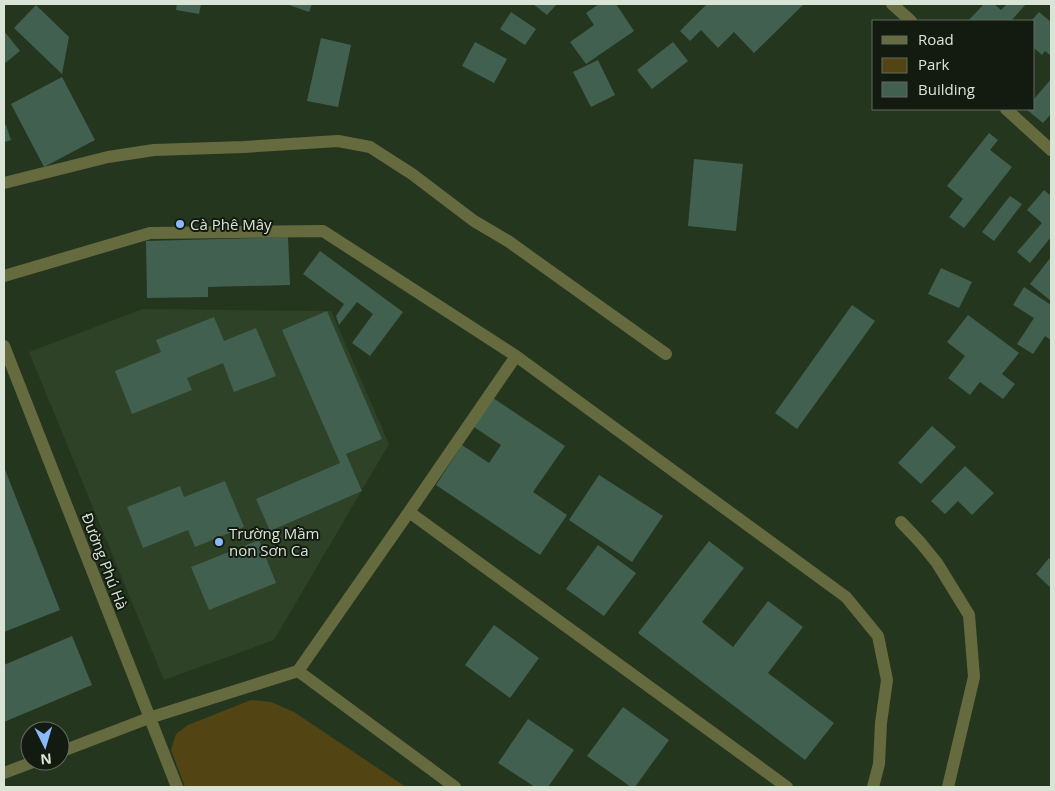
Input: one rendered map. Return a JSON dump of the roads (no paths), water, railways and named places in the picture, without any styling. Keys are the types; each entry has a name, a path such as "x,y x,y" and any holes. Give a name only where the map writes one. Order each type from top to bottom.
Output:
{"street":[{"path":"892,4 910,20"},
{"path":"1007,110 1051,150"},
{"path":"4,183 108,157 154,150 338,141 370,147 412,174 474,220 508,241 666,354"},
{"path":"4,276 150,233 323,231 516,356 846,597 878,636 887,680 881,723 879,764 873,787"},
{"name":"Đường Phú Hà","path":"4,346 177,787"},
{"path":"70,748 149,718 298,671 516,356"},
{"path":"409,512 787,787"},
{"path":"901,522 937,563 969,615 974,677 948,787"},
{"path":"298,671 455,787"},
{"path":"4,773 20,767"}],"place":[{"name":"Cà Phê Mây","path":"180,224"},
{"name":"Trường Mầm non Sơn Ca","path":"219,542"}]}
